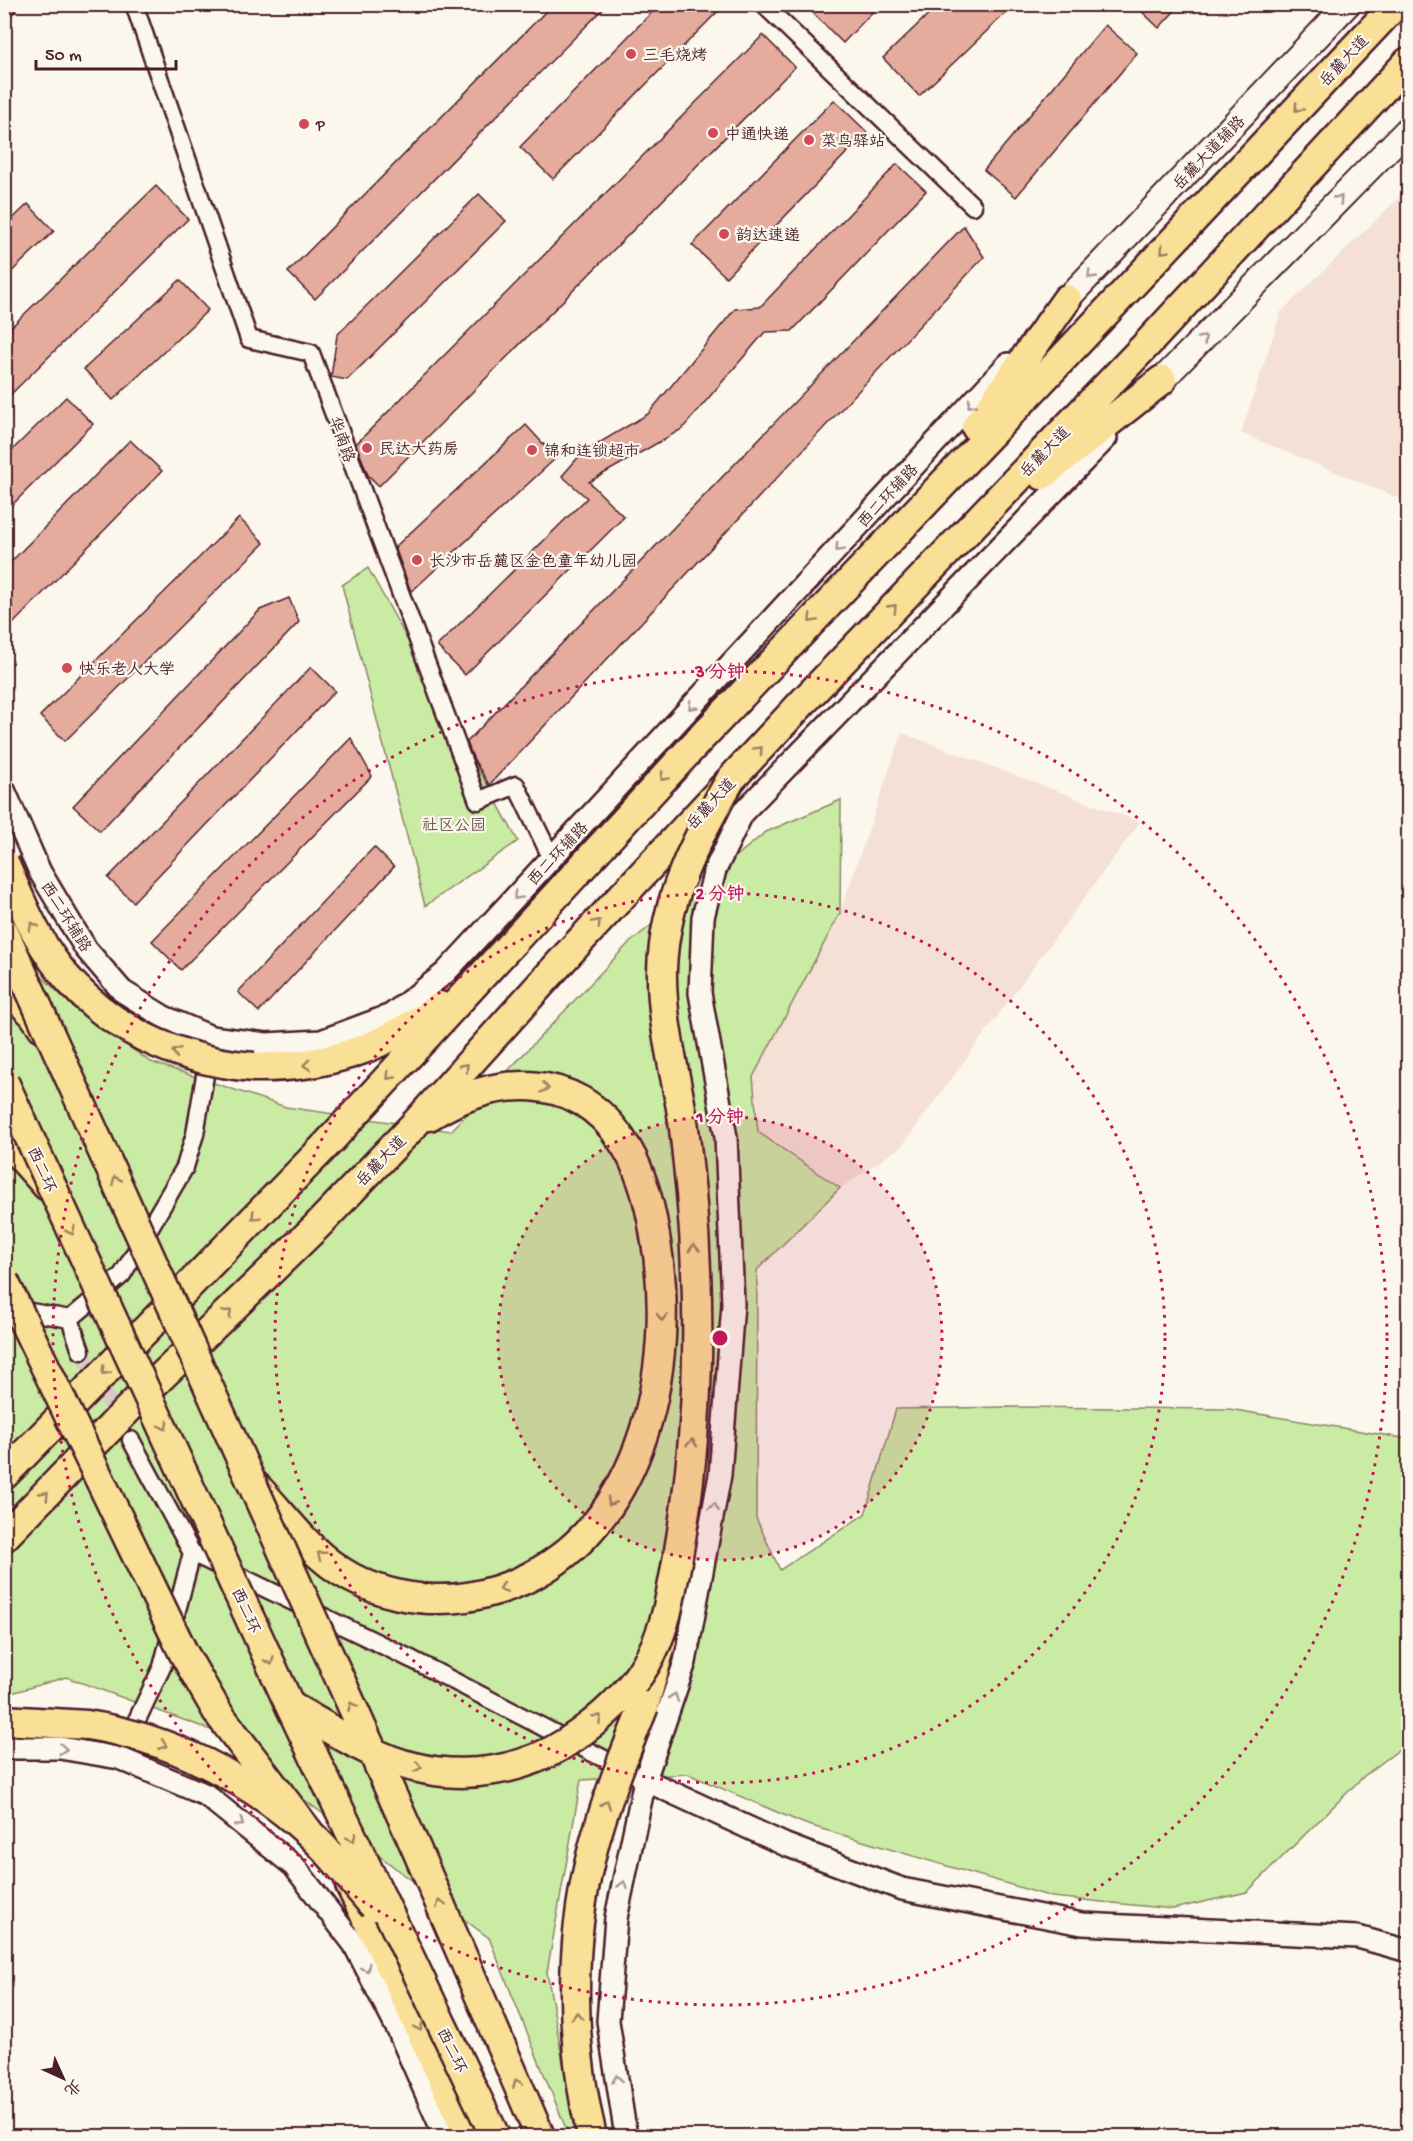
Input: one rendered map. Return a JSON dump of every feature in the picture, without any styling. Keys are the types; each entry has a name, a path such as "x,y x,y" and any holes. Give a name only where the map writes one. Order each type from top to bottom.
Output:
{"highway":[{"name":"岳麓大道","path":"4,1475 327,1143 697,742 1396,4"},
{"name":"岳麓大道","path":"4,1537 133,1404 316,1227 413,1126 731,779 1149,342 1408,62"},
{"path":"923,503 1067,299"},
{"path":"962,537 1162,381"},
{"path":"592,2136 582,2083 577,2033 577,1945 582,1902 605,1806 653,1680 687,1504 698,1359 691,1196 683,1118 663,999 662,968 667,923 680,876 700,831 731,779"},
{"path":"4,863 37,935 60,968 113,1019 158,1046 183,1055 254,1067 315,1064 375,1045 436,1009 487,971"},
{"path":"4,932 253,1482 415,1846 540,2136"},
{"path":"4,986 33,1014 54,1044"},
{"name":"西二环","path":"4,1082 186,1474 290,1706 495,2136"},
{"path":"253,1482 313,1549 339,1570 362,1583 402,1596 436,1601 482,1595 530,1578 555,1562 578,1544 611,1503 638,1448 648,1419 662,1346 663,1305 659,1257 651,1213 636,1167 622,1140 606,1119 586,1104 566,1094 541,1086 514,1084 458,1100 413,1126"},
{"path":"4,1138 55,1196"},
{"path":"4,1281 179,1645 224,1721 311,1835 395,1930"},
{"path":"290,1706 381,1756 414,1767 450,1772 505,1768 531,1761 588,1728 631,1684 646,1664 666,1617"},
{"path":"4,1720 87,1725 120,1730 204,1762 257,1793 311,1835"},
{"path":"336,1863 366,1915 469,2136"},
{"path":"478,2101 490,2136"}],"main road":[{"name":"岳麓大道辅路","path":"1067,299 1348,4"},
{"path":"1162,381 1408,129"}],"street":[{"name":"华南路","path":"134,4 249,339 311,353 478,801 516,785 552,859"},
{"path":"763,4 973,206"},
{"name":"西二环辅路","path":"4,790 40,872 86,949 122,991 164,1017 211,1037 266,1044 321,1041 391,1015 445,973 1067,299"},
{"path":"626,2136 608,2021 616,1918 645,1780 686,1662 720,1475 733,1304 726,1137 700,993 703,917 715,870 743,812 1162,381"},
{"path":"4,1308 70,1319 122,1275 185,1167 195,1134 211,1037"},
{"path":"70,1319 81,1351"},
{"path":"131,1440 192,1552 413,1660 645,1780 786,1845 902,1889 1082,1924 1358,1937 1408,1952"},
{"path":"119,1758 162,1667 192,1552"},
{"path":"4,1748 60,1748 119,1758 206,1795 294,1866 354,1944 398,2030 445,2136"}],"shaded area":[{"path":"1408,189 1408,502 1241,433 1281,312"},
{"path":"902,733 1140,822 902,1146 841,1188 758,1132 753,1077 840,913"}],"green space":[{"name":"社区公园","path":"368,568 518,841 425,906 342,585"},
{"path":"841,800 840,913 753,1077 758,1132 840,1188 757,1270 756,1518 780,1570 865,1514 896,1409 1006,1407 1229,1409 1408,1439 1408,1743 1364,1776 1247,1892 1173,1909 1052,1897 805,1824 688,1774 581,1780 547,1972 576,2136 569,2136 489,1938 211,1730 66,1677 5,1695 4,939 77,1011 151,1062 286,1107 451,1131 628,944 766,832"}],"building":[{"path":"553,4 608,4 315,299 288,272"},
{"path":"660,4 725,4 553,179 520,147"},
{"path":"804,4 880,4 843,43"},
{"path":"939,4 1015,4 919,96 883,58"},
{"path":"1134,4 1181,4 1159,28"},
{"path":"1105,25 1137,53 1016,197 984,170"},
{"path":"763,35 795,67 379,486 368,475 356,444"},
{"path":"834,100 867,132 726,277 692,245"},
{"path":"897,164 926,191 792,331 765,332 682,429 589,482 624,517 465,675 437,646 587,498 562,476 582,453 648,414 735,309 760,307"},
{"path":"156,186 188,219 4,401 4,334"},
{"path":"479,194 506,221 347,380 331,377 337,335"},
{"path":"28,204 54,231 4,279 4,227"},
{"path":"964,226 984,257 489,785 473,758 467,742"},
{"path":"180,280 208,310 113,400 84,369"},
{"path":"66,397 93,424 4,513 4,458"},
{"path":"526,425 556,458 411,592 395,547"},
{"path":"130,440 162,471 4,633 4,569"},
{"path":"239,518 264,543 65,741 40,716"},
{"path":"289,598 299,622 100,831 73,806 260,610"},
{"path":"311,667 335,691 133,902 108,878"},
{"path":"351,738 372,776 181,970 152,941"},
{"path":"374,847 394,867 259,1012 238,992"}],"tunnel":[{"path":"81,1351 131,1440"}],"place":[{"name":"三毛烧烤","path":"631,54"},
{"name":"P","path":"304,124"},
{"name":"中通快递","path":"713,133"},
{"name":"菜鸟驿站","path":"809,140"},
{"name":"韵达速递","path":"724,234"},
{"name":"民达大药房","path":"367,448"},
{"name":"锦和连锁超市","path":"532,450"},
{"name":"长沙市岳麓区金色童年幼儿园","path":"417,560"},
{"name":"快乐老人大学","path":"67,668"}]}
